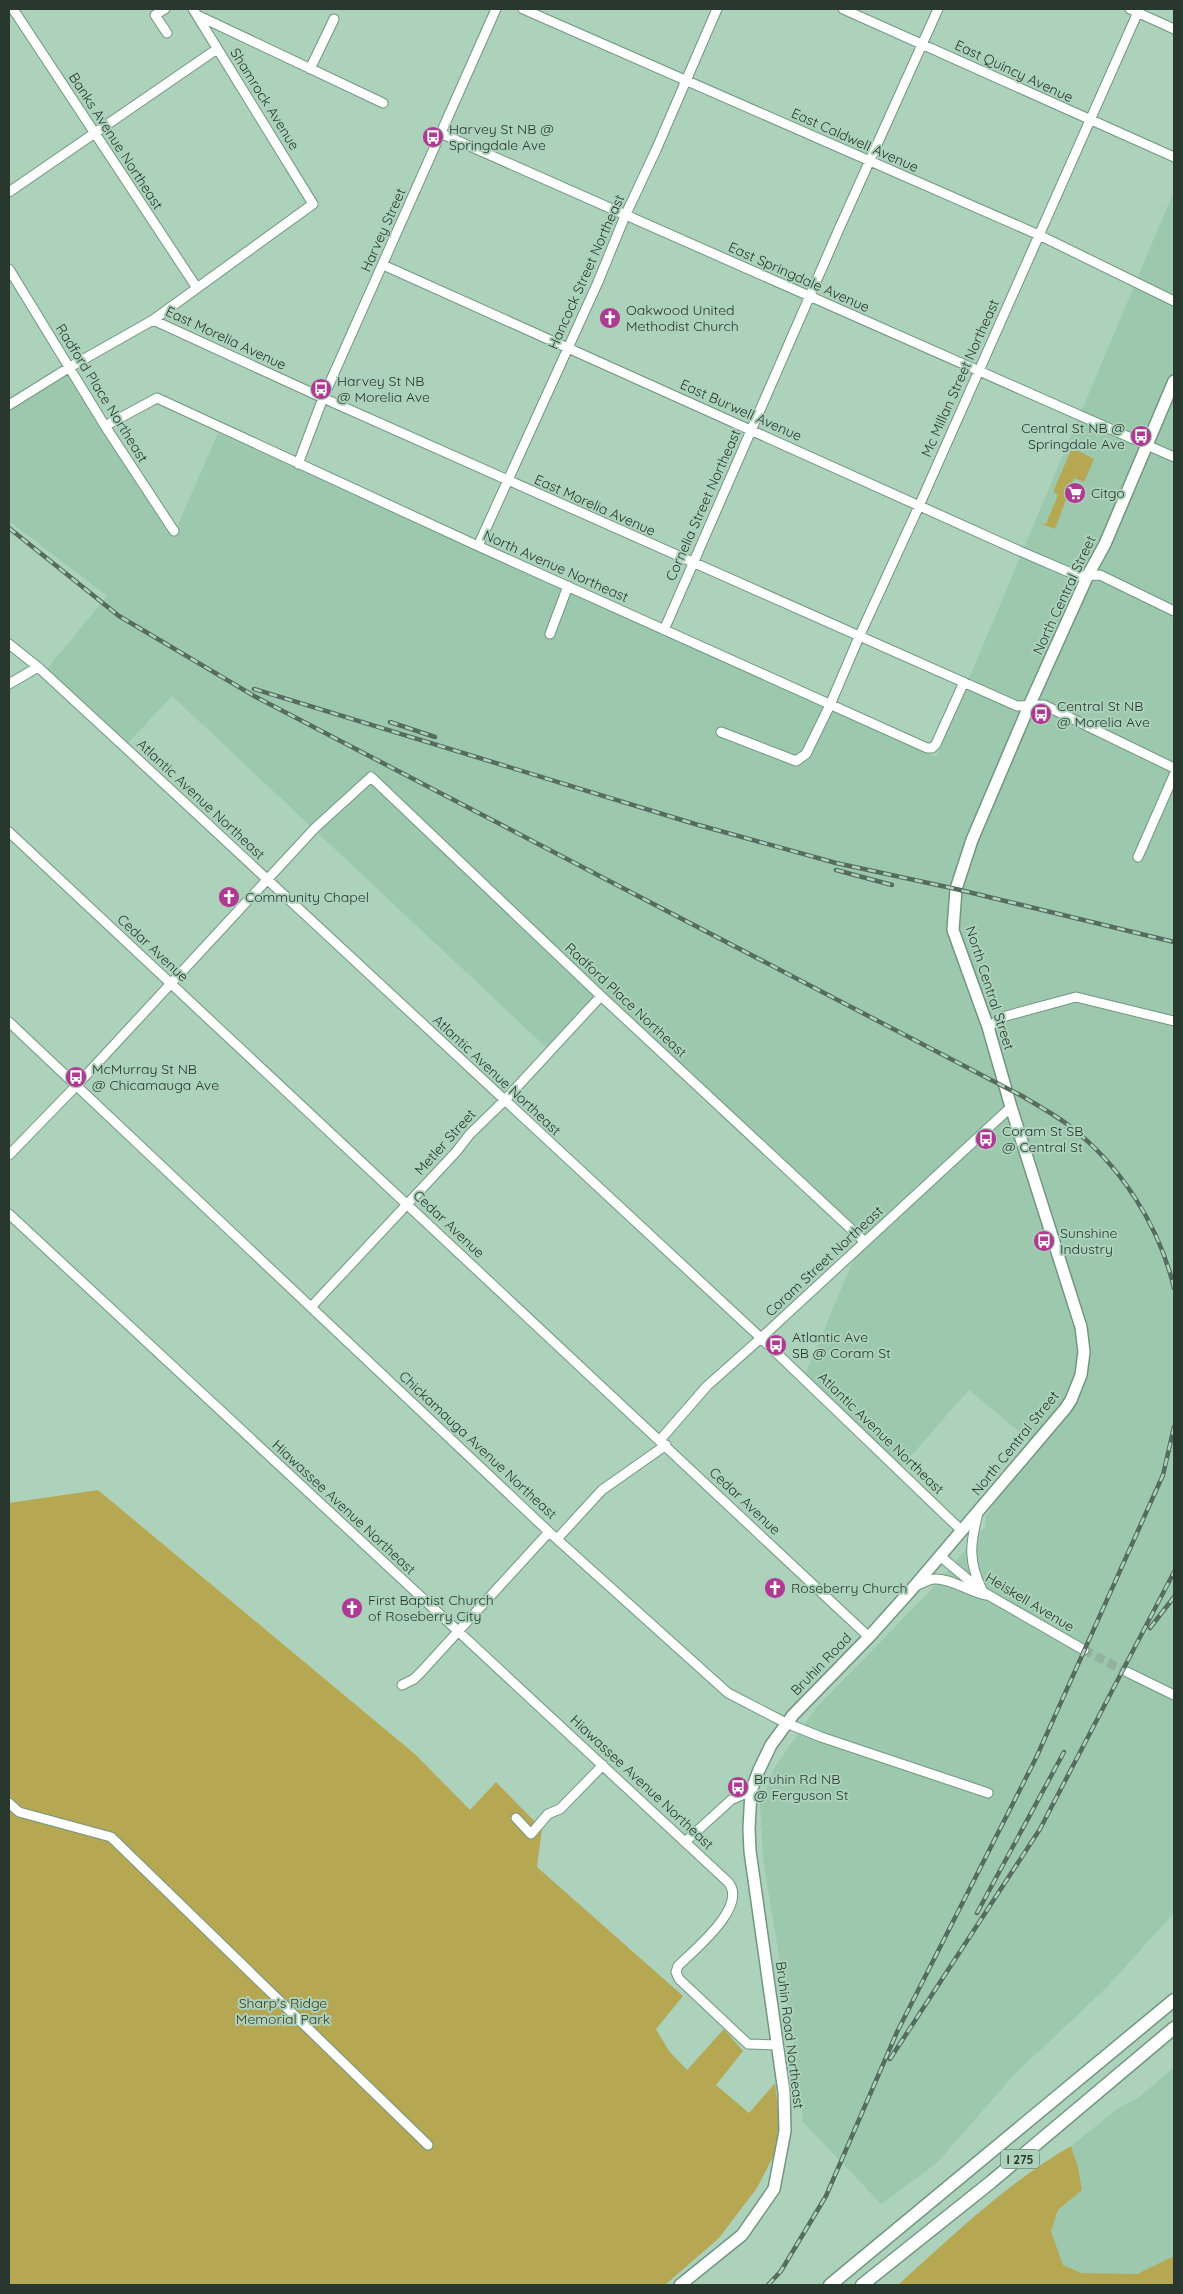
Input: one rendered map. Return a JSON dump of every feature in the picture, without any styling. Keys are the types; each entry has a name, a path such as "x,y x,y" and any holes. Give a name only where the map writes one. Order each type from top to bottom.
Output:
{"highway":[{"name":"I 275","path":"830,2285 1174,2000"},
{"name":"I 275","path":"862,2285 992,2182 1174,2028"}],"main road":[{"name":"North Central Street","path":"940,1556 1071,1400 1083,1364 1083,1340 1076,1311 1010,1107 988,1027 953,930 956,889 972,840 1029,706 1088,575 1105,544 1174,381"},
{"name":"Bruhin Road","path":"750,1808 751,1791 767,1752 786,1723 869,1637 940,1556"},
{"name":"Bruhin Road Northeast","path":"680,2285 742,2235 774,2189 785,2131 784,2092 753,1878 748,1829 750,1808"}],"street":[{"name":"Banks Avenue Northeast","path":"13,9 197,288"},
{"path":"165,9 155,15 167,33"},
{"name":"Harvey Street","path":"298,464 322,398 496,9"},
{"name":"East Caldwell Avenue","path":"523,9 1039,235 1174,301"},
{"name":"Hancock Street Northeast","path":"478,546 718,9"},
{"name":"East Quincy Avenue","path":"843,9 1090,121 1174,156"},
{"name":"Cornelia Street Northeast","path":"664,630 938,9"},
{"path":"1134,10 1174,29"},
{"name":"Mc Millan Street Northeast","path":"721,732 796,761 806,754 919,506 977,371 1090,121 1134,10"},
{"path":"196,13 383,103"},
{"name":"Shamrock Avenue","path":"196,13 314,204 197,288"},
{"path":"310,69 334,19"},
{"path":"9,192 217,49"},
{"name":"East Springdale Avenue","path":"440,133 977,371 1174,456"},
{"name":"East Burwell Avenue","path":"383,264 1078,576 1100,575 1174,611"},
{"name":"Radford Place Northeast","path":"9,269 106,426 174,531"},
{"path":"9,405 70,367 153,320 197,288"},
{"name":"East Morelia Avenue","path":"153,320 322,398 1016,706 1044,705 1174,768"},
{"name":"North Avenue Northeast","path":"106,426 157,398 478,546 927,748 932,748 936,744 964,682"},
{"path":"550,634 568,586"},
{"name":"Atlantic Avenue Northeast","path":"9,644 38,667 504,1101 762,1338 962,1530"},
{"path":"9,684 38,667"},
{"path":"1138,857 1174,774"},
{"name":"Radford Place Northeast","path":"268,880 315,828 371,777 601,996 864,1242"},
{"name":"Cedar Avenue","path":"9,832 869,1637"},
{"path":"9,1155 268,880"},
{"name":"Metler Street","path":"311,1306 601,996"},
{"path":"988,1027 1006,1016 1076,997 1174,1022"},
{"name":"Chickamauga Avenue Northeast","path":"9,1022 549,1532 728,1693 786,1723 988,1793"},
{"name":"Coram Street Northeast","path":"557,1539 602,1490 663,1443 707,1386 762,1338 1010,1107"},
{"name":"Hiawassee Avenue Northeast","path":"9,1214 728,1882 732,1887 733,1893 733,1902 728,1911 716,1928 678,1966 676,1972 679,1979 748,2044 778,2045"},
{"path":"979,1510 971,1552 974,1573 986,1594"},
{"path":"402,1685 422,1672 549,1532"},
{"name":"Heiskell Avenue","path":"940,1556 986,1594 1084,1650"},
{"path":"912,1589 928,1580 938,1579 974,1593 986,1594"},
{"path":"1127,1672 1174,1695"},
{"path":"516,1818 530,1834 548,1814 560,1809 603,1765"},
{"path":"686,1841 731,1800 751,1791"},
{"path":"9,1803 19,1812 111,1837 428,2145"}],"shaded area":[{"path":"1174,191 1174,1913 1106,1988 1014,2075 936,2164 881,2204 803,2122 798,2071 763,1859 760,1804 775,1767 815,1709 929,1592 985,1527 986,1517 997,1499 1039,1448 969,1390 902,1466 805,1375 863,1237 602,992 549,1050 172,696 126,745 46,670 107,596 9,521 9,411 70,374 173,536 218,433 936,757"},
{"path":"1174,2067 1174,2256 1137,2274 1082,2273 1063,2265 1051,2231 1058,2210 1081,2190 1078,2167 1071,2146 1117,2109 1138,2098"}],"green space":[{"path":"1072,448 1094,459 1084,482 1074,478 1055,529 1039,523 1046,524 1058,495 1054,492 1055,487"},
{"name":"Sharp's Ridge Memorial Park","path":"98,1490 416,1755 470,1810 496,1782 542,1829 537,1867 683,1996 656,2029 669,2051 687,2070 724,2029 743,2051 716,2085 749,2113 775,2083 779,2118 776,2151 757,2188 719,2238 665,2285 9,2285 9,1503"},
{"path":"1071,2146 1078,2167 1082,2190 1058,2210 1051,2231 1063,2265 1082,2273 1137,2274 1174,2256 1174,2285 898,2285 1002,2193"}],"tunnel":[{"path":"1084,1650 1127,1672"}],"railway":[{"path":"9,528 119,616 256,697 1022,1096 1067,1124 1104,1158 1135,1197 1158,1241 1174,1288"},
{"path":"254,689 695,824 836,863 956,889 1174,942"},
{"path":"390,722 435,737"},
{"path":"836,870 892,885"},
{"path":"768,2285 781,2271 826,2196 897,2032 1036,1758 1163,1475 1174,1427"},
{"path":"890,2059 1040,1829 1174,1572"},
{"path":"1150,1628 1174,1597"},
{"path":"977,1913 1064,1752"}],"place":[{"name":"Harvey St NB @ Springdale Ave","path":"433,137"},
{"name":"Oakwood United Methodist Church","path":"610,318"},
{"name":"Harvey St NB @ Morelia Ave","path":"321,389"},
{"name":"Central St NB @ Springdale Ave","path":"1141,436"},
{"name":"Citgo","path":"1075,493"},
{"name":"Central St NB @ Morelia Ave","path":"1041,714"},
{"name":"Community Chapel","path":"229,897"},
{"name":"McMurray St NB @ Chicamauga Ave","path":"76,1077"},
{"name":"Coram St SB @ Central St","path":"986,1139"},
{"name":"Sunshine Industry","path":"1044,1241"},
{"name":"Atlantic Ave SB @ Coram St","path":"776,1345"},
{"name":"Roseberry Church","path":"775,1588"},
{"name":"First Baptist Church of Roseberry City","path":"352,1608"},
{"name":"Bruhin Rd NB @ Ferguson St","path":"738,1787"}]}
